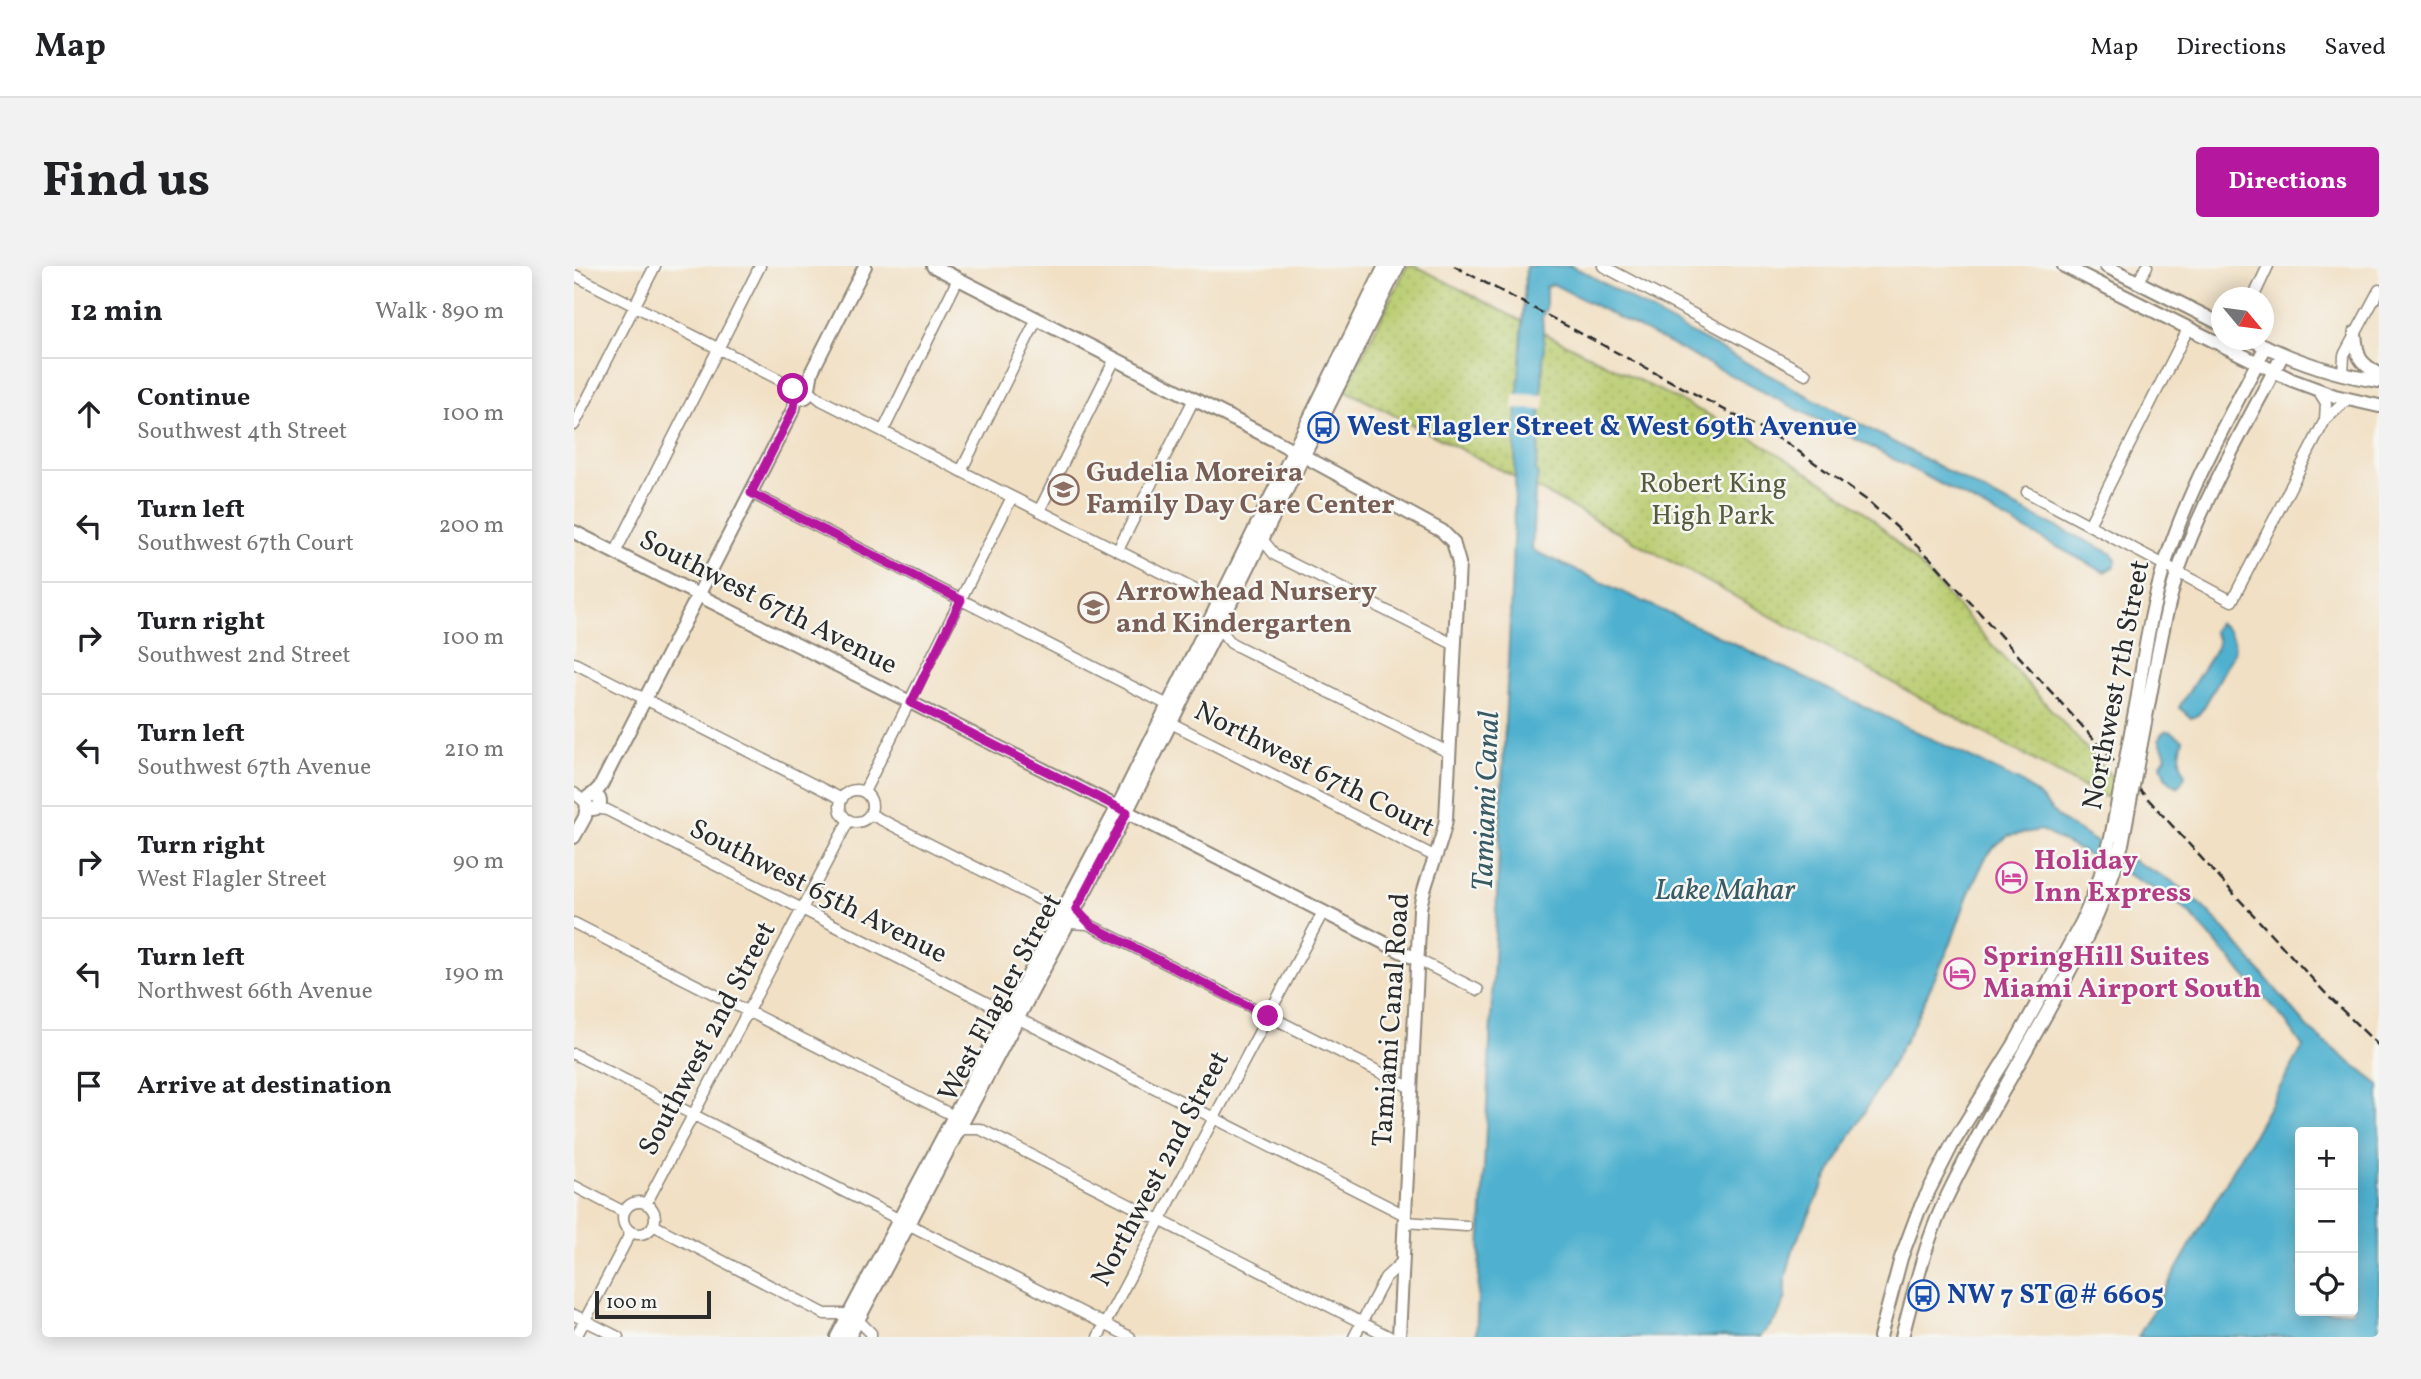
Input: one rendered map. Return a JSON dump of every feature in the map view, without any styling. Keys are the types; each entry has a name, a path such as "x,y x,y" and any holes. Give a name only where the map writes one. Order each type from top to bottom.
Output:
{"main road":[{"path":"574,837 865,266"},
{"path":"933,266 1298,453"},
{"name":"West Flagler Street","path":"1365,319 1385,266"},
{"name":"West Flagler Street","path":"1065,917 1076,909 1168,705 1219,602 1365,319 1398,266"},
{"path":"2064,266 2274,372 2318,390 2379,405"},
{"path":"2106,266 2211,319"},
{"path":"2130,299 2138,282"},
{"path":"2355,333 2356,351 2360,361 2379,374"},
{"name":"Northwest 7th Street","path":"1902,1337 1923,1257 1936,1222 2084,946 2107,893 2144,696 2153,611 2165,565 2186,504 2264,350"},
{"path":"2274,350 2343,375 2379,381"},
{"name":"Northwest 7th Street","path":"2144,696 2178,572 2202,515 2283,355"},
{"path":"2343,375 2348,399"},
{"name":"West Flagler Street","path":"904,1222 960,1129 1013,1016 1171,723 1262,540 1298,453"},
{"name":"Tamiami Canal Road","path":"1298,453 1442,531 1453,542 1459,563 1446,819 1421,897 1399,1337"},
{"name":"Southwest 67th Avenue","path":"574,532 1418,960"},
{"name":"Northwest 7th Street","path":"1880,1337 1905,1245 1927,1192 2082,922 2117,841"},
{"name":"West Flagler Street","path":"842,1335 904,1222 954,1116 1013,1016"}],"street":[{"path":"574,425 655,266"},
{"path":"615,553 760,266"},
{"path":"1602,266 1806,374"},
{"path":"2138,282 2147,266"},
{"path":"2258,287 2269,266"},
{"path":"574,275 1219,602"},
{"path":"883,431 958,279"},
{"path":"2343,375 2344,355 2379,290"},
{"path":"961,471 1037,319"},
{"path":"2089,525 2188,329"},
{"path":"1039,511 1115,359"},
{"path":"2318,390 2326,403 2325,421"},
{"path":"1118,551 1194,399"},
{"path":"2027,492 2232,601 2325,421 2348,399"},
{"path":"751,493 1168,705"},
{"path":"864,792 1012,497"},
{"path":"1262,540 1275,555 1455,645"},
{"path":"1255,554 1275,555"},
{"path":"1218,627 1231,643 1450,753"},
{"path":"1211,643 1231,643"},
{"path":"574,663 842,799"},
{"name":"Northwest 67th Court","path":"1171,723 1436,857"},
{"path":"854,790 864,792 872,802 870,814 861,821 849,820 841,811 842,799 854,790"},
{"name":"Southwest 65th Avenue","path":"591,801 1214,1118 1404,1218"},
{"path":"870,814 1065,917 1084,925 1088,924"},
{"name":"Southwest 2nd Street","path":"646,1204 849,820"},
{"path":"1076,909 1088,924 1411,1088"},
{"name":"Northwest 2nd Street","path":"1098,1337 1323,912"},
{"path":"574,923 954,1116"},
{"path":"1418,960 1478,990"},
{"path":"574,1054 1130,1337"},
{"path":"968,1113 980,1129 1390,1337"},
{"path":"960,1129 980,1129"},
{"path":"574,1186 624,1212"},
{"path":"634,1203 646,1204 654,1216 653,1225 646,1232 631,1232 625,1225 624,1212 634,1203"},
{"path":"1404,1218 1466,1226"},
{"path":"653,1225 825,1314 854,1317 871,1333 871,1337"},
{"path":"576,1337 631,1232"},
{"path":"1354,1337 1385,1279 1402,1262"},
{"path":"825,1314 842,1335 859,1337"},
{"path":"574,1315 618,1337"}],"green space":[{"name":"Robert King High Park","path":"1407,266 1416,266 1745,433 1829,486 1869,515 1926,572 2114,779 2110,799 2083,787 1544,492 1345,390"}],"water":[{"name":"Lake Mahar","path":"1526,266 1571,266 1586,273 1665,319 2001,500 2111,553 2116,559 2115,566 2104,572 1877,450 1553,284 1546,287 1546,309 1542,316 1542,421 1536,470 1538,476 1532,550 2021,782 2038,795 2060,819 2098,843 2094,858 2041,830 2008,836 1995,846 1985,859 1968,895 1951,943 1909,1034 1829,1174 1794,1246 1786,1277 1786,1297 1777,1318 1760,1337 1476,1337 1509,641 1515,439"},
{"path":"2218,623 2231,635 2234,653 2203,709 2191,718 2179,707 2217,647 2218,640 2213,631"},
{"path":"2166,731 2183,740 2180,762 2185,774 2177,787 2165,777 2161,764 2166,756 2159,739"},
{"path":"2130,859 2172,881 2200,904 2312,1032 2379,1085 2379,1337 2138,1337 2303,1047 2286,1022 2191,915 2173,899 2125,873"}],"pier":[{"path":"1514,394 1545,395 1544,410 1513,409"}],"railway":[{"path":"1454,266 1787,443 1868,501 1930,558 2225,884 2329,997 2379,1046"}],"place":[{"name":"West Flagler Street & West 69th Avenue","path":"1324,427"},
{"name":"Gudelia Moreira Family Day Care Center","path":"1063,489"},
{"name":"Arrowhead Nursery and Kindergarten","path":"1093,608"},
{"name":"Holiday Inn Express","path":"2011,877"},
{"name":"SpringHill Suites Miami Airport South","path":"1960,973"},
{"name":"NW 7 ST@# 6605","path":"1924,1295"}],"route":[{"path":"793,389 796,394 794,408 751,493 961,600 911,703 1127,812 1076,909 1088,924 1268,1016"}],"water label":[{"name":"Tamiami Canal","path":"1487,801"}]}
